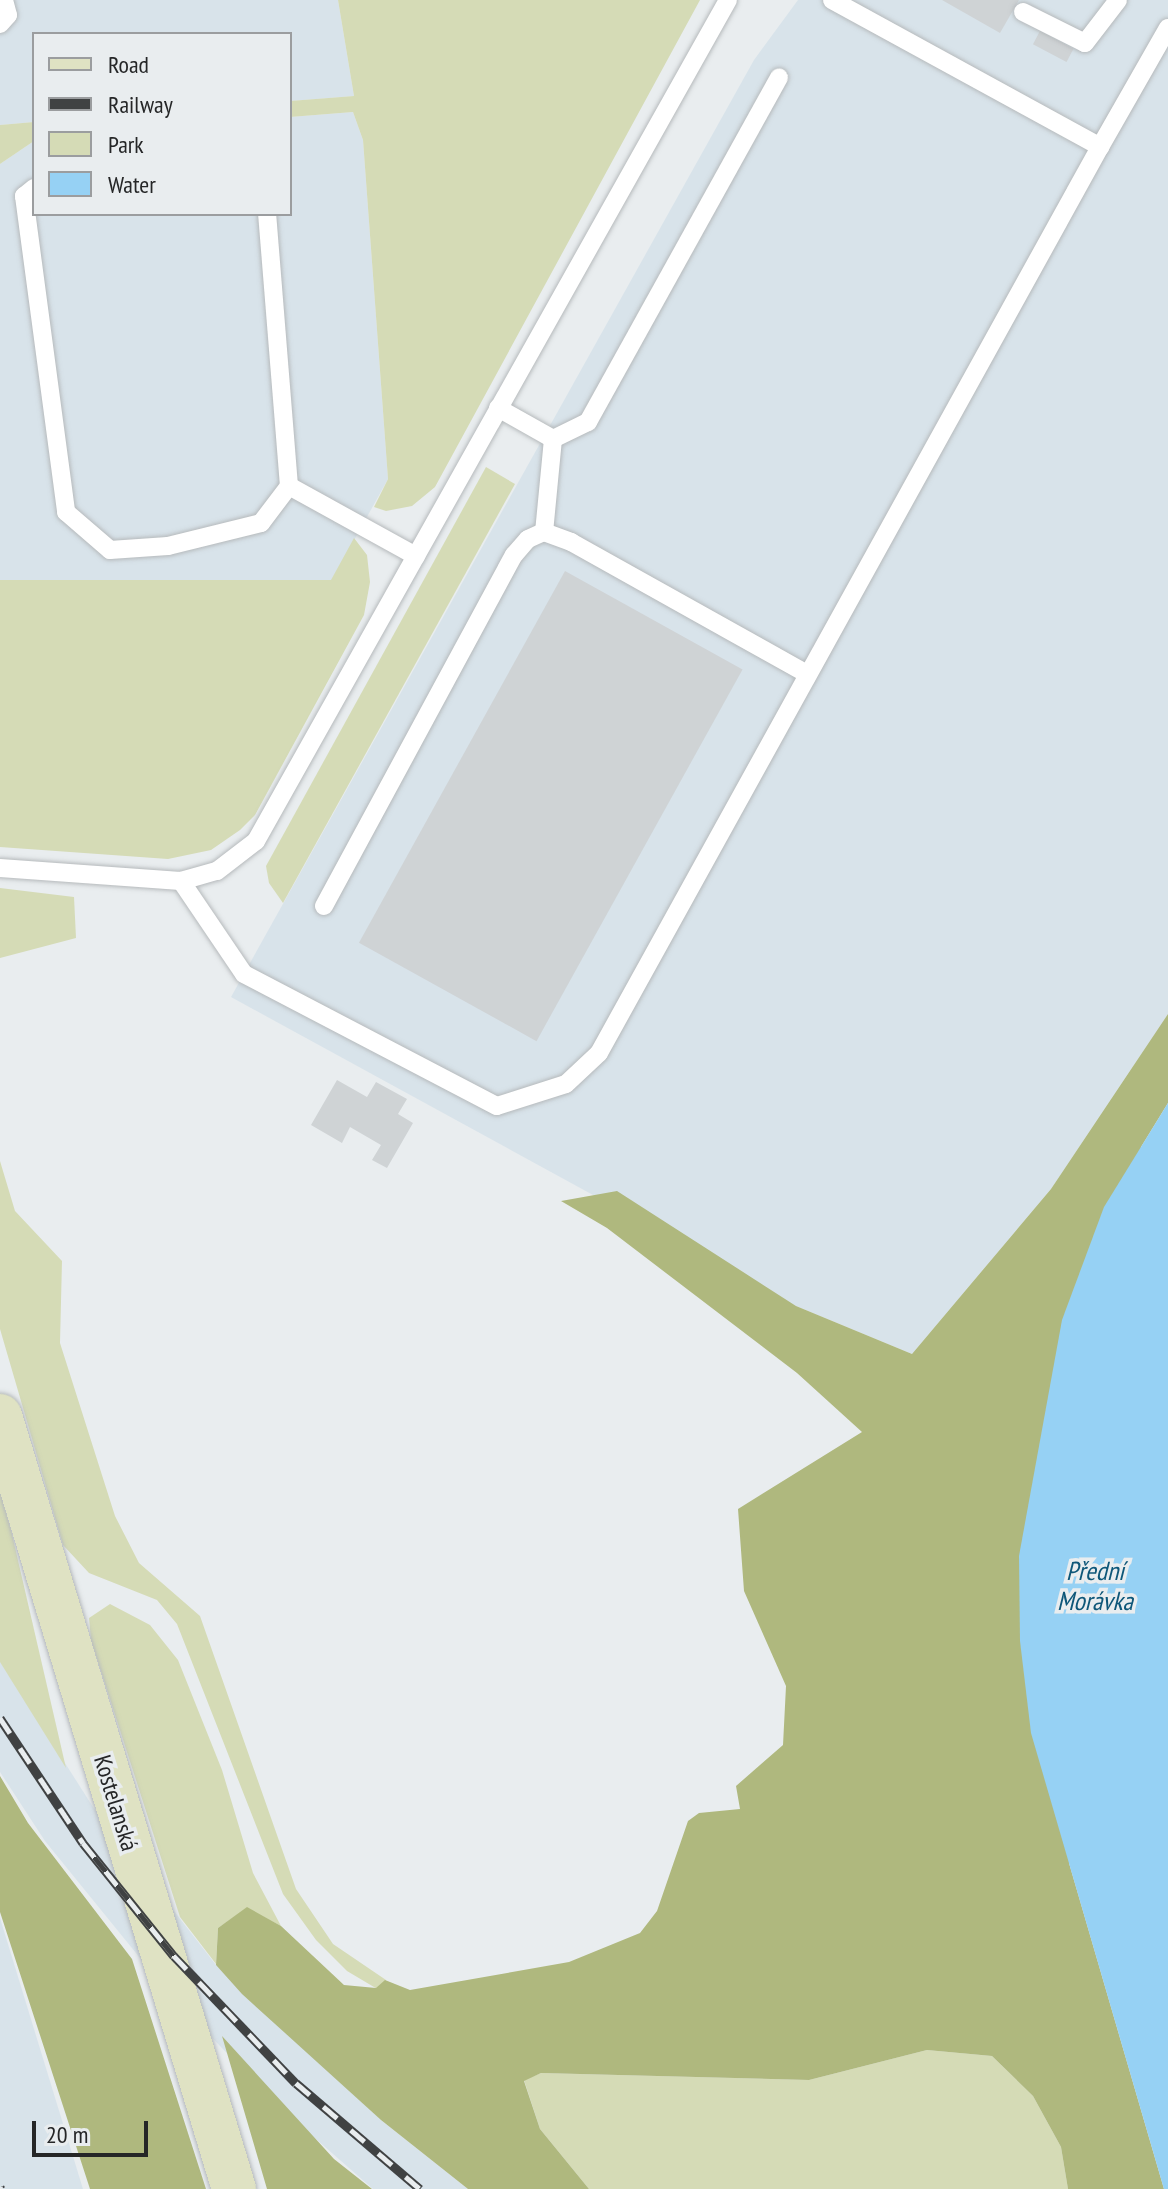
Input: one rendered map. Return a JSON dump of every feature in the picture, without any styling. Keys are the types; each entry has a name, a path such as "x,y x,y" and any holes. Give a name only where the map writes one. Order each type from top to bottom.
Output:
{"main road":[{"name":"Kostelanská","path":"0,1416 234,2189"}],"lane":[{"path":"0,24 8,15 4,0"},
{"path":"0,868 181,881 217,871 256,841 728,0"},
{"path":"832,0 1100,147"},
{"path":"1023,12 1085,43 1118,0"},
{"path":"181,881 244,974 497,1106 534,1098 566,1084 599,1053 805,673 1168,28"},
{"path":"553,439 588,422 779,77"},
{"path":"32,190 24,196 66,512 110,550 168,546 261,523 289,486 267,216"},
{"path":"498,408 553,439"},
{"path":"324,906 514,555 544,532 553,439"},
{"path":"289,486 416,556"},
{"path":"544,532 805,673"}],"shaded area":[{"path":"0,0 338,0 354,96 292,101 292,32 32,32 32,122 0,125"},
{"path":"798,0 1168,0 1168,1014 1051,1189 912,1354 796,1306 231,997 754,60"},
{"path":"353,112 363,140 388,479 332,580 0,580 0,164 32,142 32,216 292,216 292,117"},
{"path":"0,1661 93,1807 216,1965 381,2120 468,2189 373,2189 276,2104 166,1990 45,1841 0,1772"},
{"path":"0,1918 83,2189 0,2189"}],"green space":[{"path":"338,0 700,0 435,487 412,506 386,511 374,507 388,479 363,140 353,112 292,117 292,101 354,96"},
{"path":"32,122 32,142 0,164 0,125"},
{"path":"486,467 515,484 283,903 269,883 266,866"},
{"path":"354,538 367,555 370,582 364,615 255,815 240,830 211,850 168,859 0,847 0,580 331,580"},
{"path":"0,888 74,897 76,938 0,958"},
{"path":"1168,1014 1168,1103 1141,1147 1069,1863 1164,2189 1068,2189 1061,2147 1033,2096 992,2056 927,2050 809,2080 541,2073 524,2081 540,2129 589,2189 468,2189 381,2120 242,1994 216,1965 218,1928 247,1907 281,1926 344,1985 376,1988 385,1980 410,1990 569,1962 640,1933 657,1911 688,1821 699,1813 740,1809 736,1786 783,1745 786,1686 744,1591 738,1509 862,1432 797,1373 607,1228 561,1201 617,1191 796,1306 912,1354 1051,1189"},
{"path":"0,1161 15,1211 62,1261 60,1343 115,1516 139,1563 200,1616 296,1889 333,1944 386,1980 379,1990 347,1971 316,1940 283,1894 177,1624 157,1600 89,1573 63,1545 0,1329"},
{"path":"0,1492 11,1530 66,1768 0,1662"},
{"path":"110,1604 150,1625 178,1660 222,1770 253,1873 281,1926 247,1908 218,1928 216,1964 180,1917 91,1640 89,1618"},
{"path":"0,1776 28,1823 132,1959 206,2189 90,2189 0,1912"},
{"path":"222,2036 334,2159 372,2189 267,2189"},
{"path":"927,2050 992,2056 1033,2096 1061,2147 1068,2189 589,2189 540,2129 524,2080 541,2073 809,2080"}],"water":[{"name":"Přední Morávka","path":"1168,1103 1168,2189 1164,2189 1031,1733 1020,1641 1019,1556 1062,1320 1104,1207"}],"building":[{"path":"942,0 1019,0 1000,33"},
{"path":"1040,31 1074,49 1067,62 1033,44"},
{"path":"565,571 743,669 537,1041 359,943"},
{"path":"337,1080 367,1097 376,1082 407,1099 398,1114 413,1123 387,1168 372,1160 381,1145 350,1127 342,1143 311,1125"}],"railway":[{"path":"0,1718 83,1843 174,1956 296,2083 420,2189"}]}
